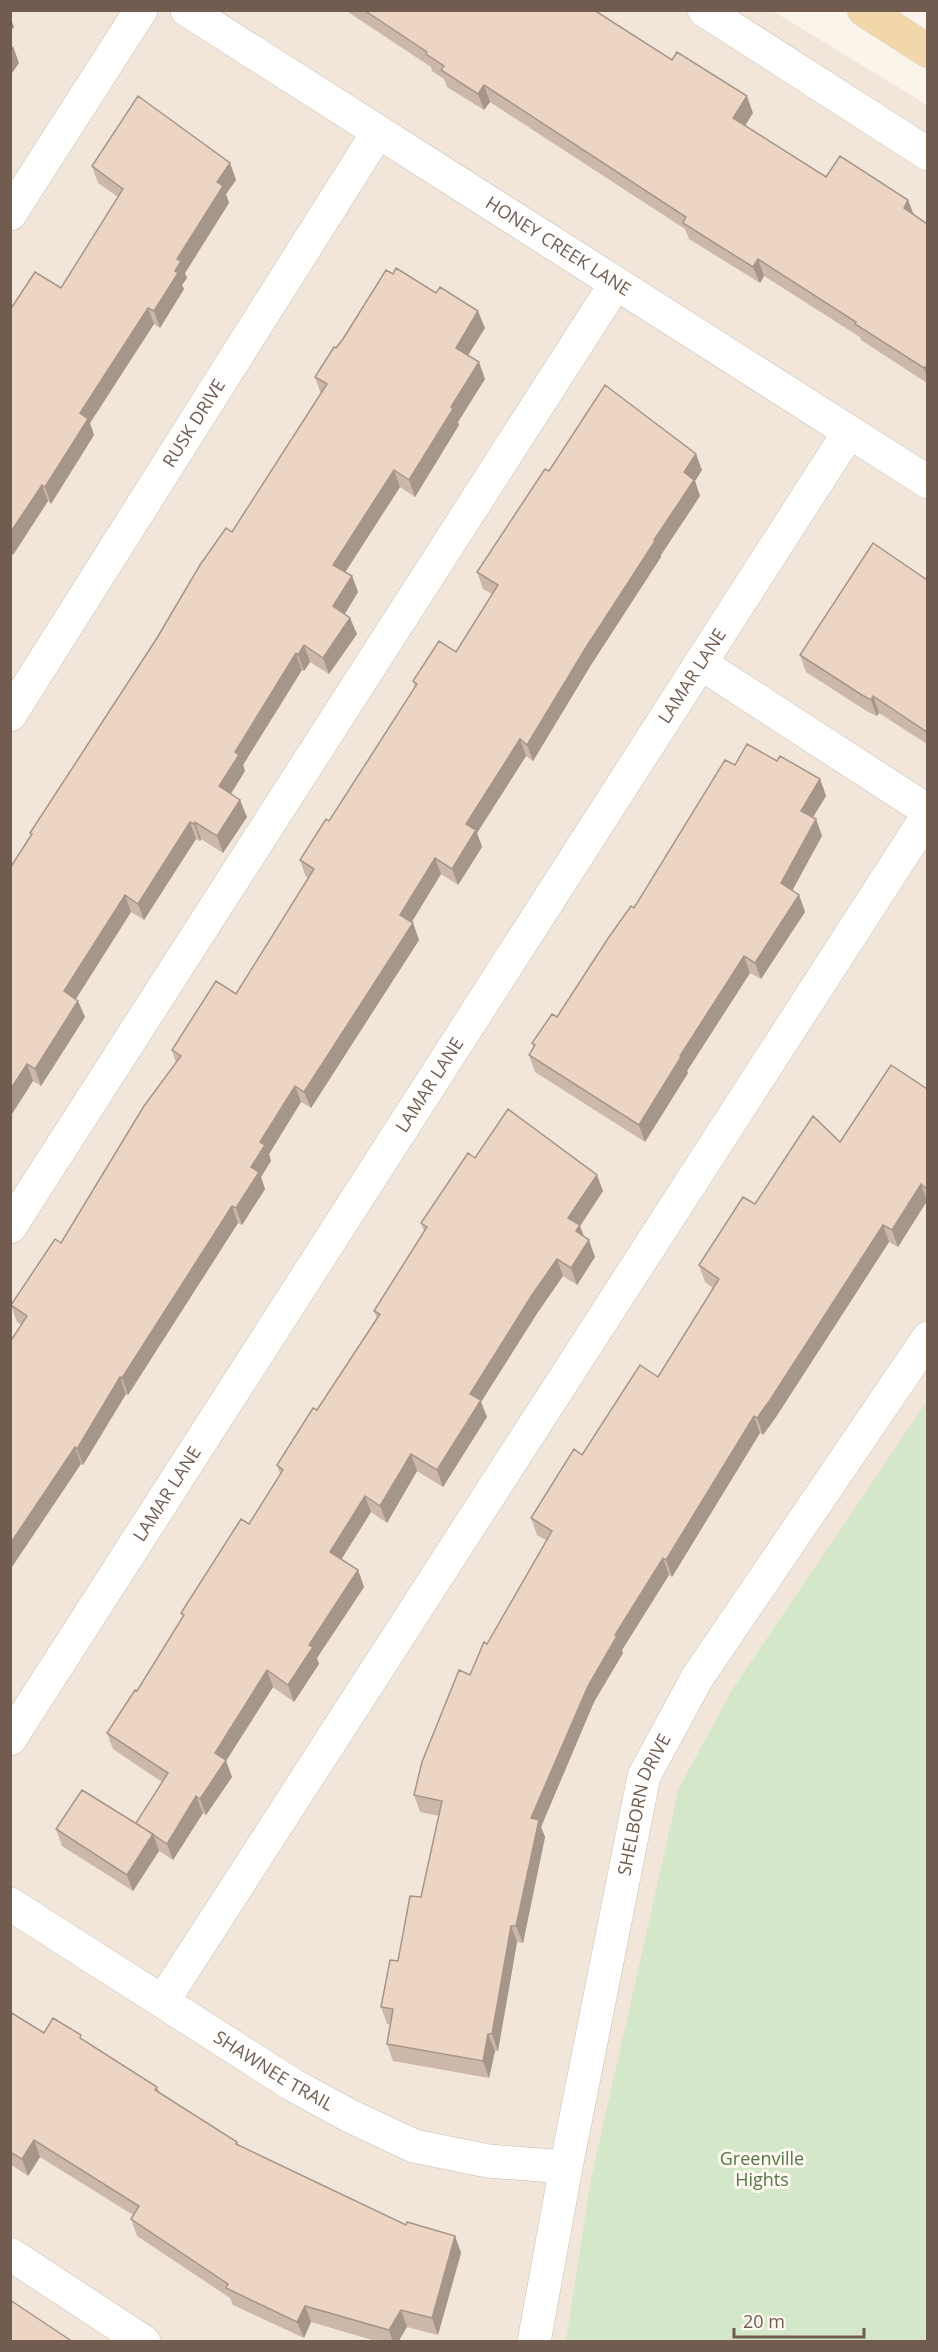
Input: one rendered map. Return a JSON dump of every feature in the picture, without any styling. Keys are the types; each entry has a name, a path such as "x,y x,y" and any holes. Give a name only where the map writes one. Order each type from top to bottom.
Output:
{"main road":[{"path":"864,10 927,51"}],"street":[{"path":"10,214 141,10"},
{"name":"HONEY CREEK LANE","path":"187,10 927,482"},
{"path":"704,10 927,154"},
{"name":"RUSK DRIVE","path":"10,715 378,132"},
{"path":"10,1227 616,283"},
{"name":"LAMAR LANE","path":"10,1739 849,432"},
{"path":"163,2001 927,813 700,663"},
{"name":"SHELBORN DRIVE","path":"534,2342 566,2167 644,1776 697,1678 927,1338"},
{"name":"SHAWNEE TRAIL","path":"10,1904 293,2085 350,2116 414,2146 488,2161 566,2167"},
{"path":"10,2254 144,2342"}],"shaded area":[{"path":"11,11 773,11 927,105 927,2341 11,2342"}],"green space":[{"name":"Greenville Hights","path":"927,1401 927,2341 566,2341 591,2179 679,1788 732,1690"}],"building":[{"path":"364,10 594,10 672,60 677,52 747,96 733,118 826,177 840,156 908,200 904,208 927,224 927,368 855,324 856,322 758,259 753,267 683,223 686,217 484,85 478,94 441,70 444,66 426,54 427,52"},
{"path":"138,96 230,163 217,182 223,186 177,259 181,261 175,271 178,273 154,311 148,308 80,413 88,419 45,487 42,485 10,533 10,310 35,272 61,288 123,189 92,166"},
{"path":"396,268 436,293 440,287 478,311 456,348 479,362 409,480 394,470 333,565 352,576 333,606 350,618 323,658 304,645 298,655 296,653 235,752 239,755 219,786 240,800 217,836 195,822 194,824 190,822 138,904 125,895 64,991 78,1001 35,1069 27,1064 10,1090 10,868 32,834 30,833 157,638 200,565 226,528 232,532 327,384 315,377 334,347 336,348 343,339 386,270 393,274"},
{"path":"605,385 696,454 684,472 694,480 585,649 527,745 520,739 466,824 476,830 452,869 435,858 400,915 413,923 304,1092 295,1086 260,1142 265,1145 251,1167 259,1172 236,1208 232,1206 122,1378 120,1377 77,1449 75,1447 10,1544 10,1342 27,1316 11,1305 55,1239 61,1243 144,1106 181,1056 172,1050 216,981 236,994 314,869 300,860 326,819 329,821 417,684 413,681 439,641 456,652 498,585 477,572 545,469 549,471"},
{"path":"873,543 927,580 927,732 873,696 871,700 862,695 800,655"},
{"path":"747,744 777,761 780,756 820,779 801,811 816,819 781,883 799,895 755,963 744,956 639,1125 529,1055 535,1045 532,1043 552,1014 557,1017 609,937 631,906 634,908 725,760 735,765"},
{"path":"891,1065 927,1089 927,1189 921,1184 892,1230 883,1225 770,1400 757,1418 754,1416 666,1560 663,1558 615,1635 617,1636 588,1686 531,1818 539,1820 516,1926 511,1926 492,2034 488,2034 483,2061 387,2044 393,2009 381,2007 390,1960 398,1961 410,1896 421,1897 442,1801 414,1795 422,1762 459,1670 470,1675 484,1642 487,1644 552,1531 531,1518 574,1449 582,1455 640,1365 658,1377 719,1279 699,1265 743,1197 755,1204 813,1116 840,1142"},
{"path":"508,1109 597,1175 568,1218 580,1225 576,1231 589,1240 571,1268 557,1259 532,1295 470,1394 481,1400 437,1470 411,1454 380,1506 365,1496 330,1552 358,1570 309,1645 313,1647 288,1685 267,1670 215,1753 226,1760 200,1799 196,1796 167,1844 136,1823 168,1773 107,1733 135,1690 137,1691 184,1615 181,1613 241,1519 249,1524 283,1470 277,1465 313,1408 317,1410 380,1314 374,1311 427,1227 421,1223 468,1153 475,1158"},
{"path":"82,1790 153,1834 127,1875 56,1829"},
{"path":"10,2012 44,2033 53,2018 157,2087 155,2090 237,2142 236,2144 406,2225 407,2222 455,2236 432,2318 401,2310 389,2330 305,2306 297,2322 226,2288 228,2284 131,2219 139,2206 34,2140 22,2159 10,2152"},
{"path":"10,2300 73,2342 10,2342"}]}
